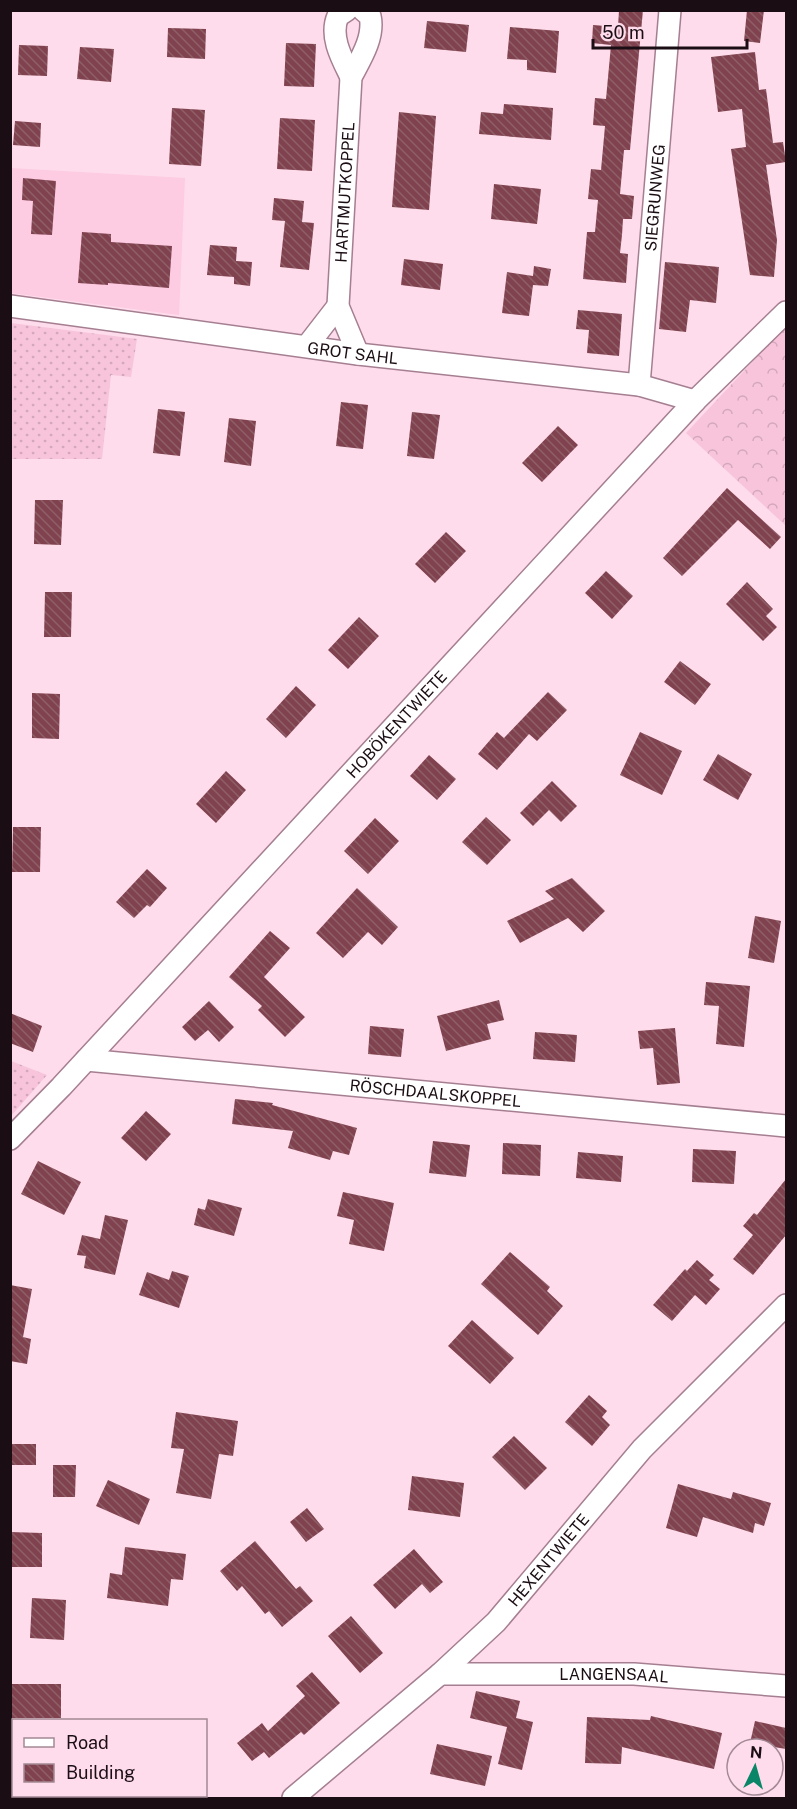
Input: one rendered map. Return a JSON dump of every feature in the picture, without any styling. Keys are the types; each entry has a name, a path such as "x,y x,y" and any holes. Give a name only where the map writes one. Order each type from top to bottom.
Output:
{"street":[{"name":"HARTMUTKOPPEL","path":"347,10 338,16 335,29 341,56 351,77"},
{"name":"HARTMUTKOPPEL","path":"358,354 338,306 351,77 371,28 370,16 363,10"},
{"name":"SIEGRUNWEG","path":"639,385 670,10"},
{"name":"GROT SAHL","path":"10,306 307,345 358,354 639,385 695,401"},
{"path":"307,345 338,306"},
{"name":"HOBÖKENTWIETE","path":"10,1139 86,1060 695,401 786,312"},
{"name":"RÖSCHDAALSKOPPEL","path":"86,1060 786,1126"},
{"name":"HEXENTWIETE","path":"293,1798 440,1674 496,1622 642,1449 786,1305"},
{"name":"LANGENSAAL","path":"440,1674 634,1674 786,1686"}],"shaded area":[{"path":"10,168 185,178 179,315 11,293"}],"green space":[{"path":"11,323 137,339 131,377 111,375 102,459 11,459"},
{"path":"786,326 786,526 686,433"},
{"path":"11,1061 47,1075 11,1116 10,1115"}],"building":[{"path":"619,10 643,10 630,150 624,150 620,194 634,196 632,219 623,219 620,253 628,254 626,283 583,279 587,232 595,232 598,200 588,199 591,169 601,170 605,126 593,125 595,98 606,99 611,45 592,43 593,25 618,27"},
{"path":"747,10 764,10 760,43 744,41"},
{"path":"427,21 469,25 466,52 424,48"},
{"path":"510,27 559,31 556,73 527,70 527,60 507,59"},
{"path":"168,28 206,29 205,59 167,57"},
{"path":"286,43 316,44 314,87 284,86"},
{"path":"19,45 48,46 47,76 18,75"},
{"path":"80,47 114,49 111,82 77,79"},
{"path":"755,52 759,90 766,89 773,143 783,142 786,162 766,165 777,240 774,277 750,275 731,149 746,147 742,109 718,112 711,57"},
{"path":"504,104 553,108 551,140 479,134 481,112 503,114"},
{"path":"172,108 205,110 201,166 169,164"},
{"path":"399,112 436,116 429,210 392,207"},
{"path":"280,118 315,120 312,171 277,169"},
{"path":"15,121 41,123 40,147 13,145"},
{"path":"23,178 56,181 52,235 31,234 33,201 22,200"},
{"path":"494,184 541,189 537,224 491,219"},
{"path":"274,198 304,201 302,222 314,223 309,270 280,267 285,221 272,220"},
{"path":"82,232 111,234 111,242 172,246 169,288 78,283"},
{"path":"210,245 237,247 236,261 252,262 250,286 234,284 234,277 207,275"},
{"path":"404,259 443,264 440,290 401,285"},
{"path":"665,262 719,267 716,303 690,300 686,332 659,329"},
{"path":"534,266 551,269 548,286 533,285 529,316 502,313 507,272 533,276"},
{"path":"578,310 622,314 619,356 587,353 589,330 576,329"},
{"path":"341,402 368,405 363,449 336,446"},
{"path":"158,409 185,412 180,456 153,453"},
{"path":"412,412 440,415 434,459 407,456"},
{"path":"229,418 256,421 251,466 224,462"},
{"path":"558,426 578,445 542,482 522,463"},
{"path":"727,488 781,537 770,549 738,520 682,576 663,558"},
{"path":"35,500 63,500 61,545 34,544"},
{"path":"446,532 466,551 435,583 415,564"},
{"path":"606,571 633,596 612,619 585,593"},
{"path":"747,582 773,609 766,616 777,627 763,641 726,604"},
{"path":"45,592 72,592 71,637 44,637"},
{"path":"359,617 379,636 348,669 328,650"},
{"path":"680,661 711,684 695,705 664,682"},
{"path":"296,686 316,705 286,738 266,719"},
{"path":"548,692 567,710 537,741 529,734 497,770 478,754 497,732 504,738"},
{"path":"32,693 60,694 59,739 32,738"},
{"path":"640,732 682,751 662,795 620,775"},
{"path":"718,754 752,774 738,800 703,780"},
{"path":"429,755 456,779 437,800 410,776"},
{"path":"226,771 246,790 216,823 196,804"},
{"path":"552,781 577,806 561,822 549,810 533,826 520,813"},
{"path":"486,817 511,840 487,865 462,842"},
{"path":"375,818 399,841 368,874 344,851"},
{"path":"13,827 41,827 40,872 12,872"},
{"path":"147,869 167,888 150,907 147,905 134,918 116,902"},
{"path":"572,878 605,911 583,932 568,918 520,943 507,921 554,899 545,891"},
{"path":"357,888 398,927 382,945 368,932 343,958 316,933"},
{"path":"755,916 781,921 774,963 748,958"},
{"path":"270,931 290,948 264,977 305,1017 285,1037 258,1010 262,1006 229,977"},
{"path":"706,982 750,986 744,1047 716,1044 719,1006 704,1005"},
{"path":"499,1000 504,1020 487,1024 491,1039 446,1051 437,1016"},
{"path":"209,1001 234,1027 219,1042 208,1030 195,1041 182,1027"},
{"path":"10,1013 42,1026 33,1052 10,1043"},
{"path":"370,1026 404,1029 401,1057 368,1054"},
{"path":"675,1028 680,1083 657,1085 653,1048 640,1049 638,1031"},
{"path":"535,1032 577,1035 575,1062 533,1059"},
{"path":"235,1099 273,1103 272,1105 357,1128 349,1155 333,1151 330,1160 288,1148 293,1131 232,1124"},
{"path":"146,1111 171,1134 146,1161 121,1138"},
{"path":"433,1141 470,1145 466,1177 429,1173"},
{"path":"503,1143 541,1145 540,1176 502,1174"},
{"path":"693,1149 736,1151 734,1184 692,1182"},
{"path":"578,1152 623,1156 621,1182 576,1178"},
{"path":"38,1161 81,1182 64,1215 21,1194"},
{"path":"786,1179 786,1235 753,1275 733,1259 753,1235 743,1226 754,1213 757,1215"},
{"path":"343,1192 394,1203 384,1251 349,1244 354,1220 337,1216"},
{"path":"208,1199 242,1208 234,1236 194,1225 198,1208 205,1210"},
{"path":"105,1215 128,1220 115,1275 84,1268 86,1256 77,1255 82,1235 100,1239"},
{"path":"510,1252 550,1287 547,1291 563,1306 538,1335 481,1284"},
{"path":"697,1260 714,1275 709,1280 720,1289 706,1305 695,1295 672,1321 653,1305 685,1269 687,1271"},
{"path":"172,1271 189,1276 179,1308 139,1295 147,1272 169,1280"},
{"path":"10,1285 32,1289 23,1337 31,1339 27,1364 10,1361"},
{"path":"472,1320 514,1358 490,1384 448,1346"},
{"path":"589,1395 607,1411 602,1417 610,1425 592,1446 565,1422"},
{"path":"176,1412 238,1421 233,1456 219,1454 211,1499 176,1493 184,1449 171,1448"},
{"path":"514,1436 547,1468 525,1490 492,1457"},
{"path":"10,1444 36,1444 36,1465 10,1465"},
{"path":"53,1465 76,1465 75,1497 53,1497"},
{"path":"412,1476 464,1483 460,1517 408,1510"},
{"path":"108,1480 150,1499 139,1525 96,1506"},
{"path":"678,1484 731,1499 733,1492 771,1503 764,1526 755,1523 753,1533 703,1517 697,1537 666,1528"},
{"path":"307,1508 324,1529 306,1542 290,1522"},
{"path":"10,1532 42,1533 42,1567 10,1567"},
{"path":"255,1541 296,1589 300,1586 313,1601 282,1627 269,1611 265,1614 242,1586 237,1591 220,1571"},
{"path":"125,1547 186,1554 183,1580 171,1579 168,1606 107,1598 110,1573 122,1575"},
{"path":"414,1549 443,1582 430,1593 422,1584 395,1609 373,1585"},
{"path":"32,1598 66,1600 64,1640 30,1638"},
{"path":"351,1616 383,1653 360,1673 328,1636"},
{"path":"312,1672 340,1703 304,1735 301,1732 269,1758 264,1752 252,1761 237,1743 262,1723 268,1731 305,1696 296,1686"},
{"path":"10,1684 61,1684 61,1718 10,1718"},
{"path":"476,1691 520,1701 516,1718 533,1722 522,1770 498,1764 507,1727 470,1718"},
{"path":"651,1716 722,1733 714,1769 622,1747 621,1764 585,1763 587,1717 650,1720"},
{"path":"755,1721 786,1728 786,1749 785,1737 751,1737"},
{"path":"437,1744 492,1756 485,1786 430,1774"}]}
